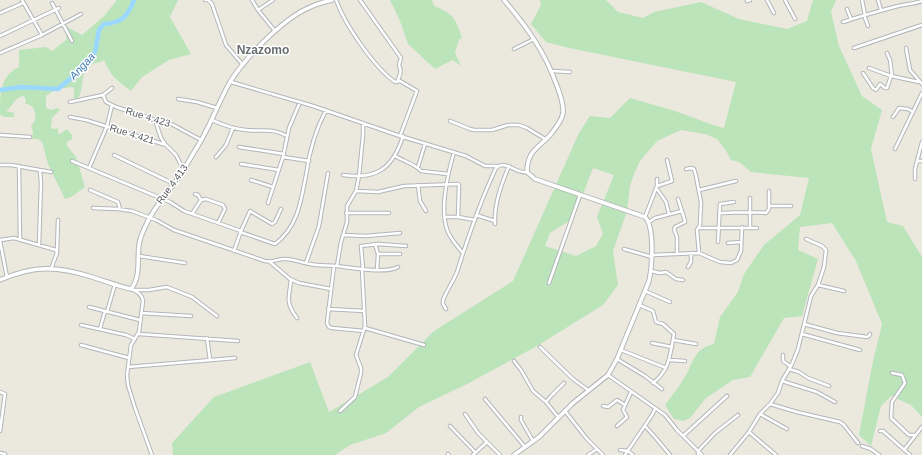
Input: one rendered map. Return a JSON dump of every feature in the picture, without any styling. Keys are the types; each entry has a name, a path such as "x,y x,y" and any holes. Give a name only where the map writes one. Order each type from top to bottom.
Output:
{"street":[{"path":"205,0 208,0 212,4 226,45 243,65"},
{"path":"252,0 258,10 276,31"},
{"path":"258,10 273,0"},
{"name":"Rue 4.413","path":"132,289 136,280 140,240 149,217 161,198 174,184 201,140 231,82 243,65 276,31 302,11 319,2 332,0"},
{"path":"336,0 341,13 365,49 388,77 396,83"},
{"path":"360,0 401,58 399,65 401,74 396,83"},
{"path":"504,0 525,24 542,50 560,92 562,103 563,113 550,135 531,154 528,161 527,172"},
{"path":"767,0 774,13"},
{"path":"786,0 795,19"},
{"path":"862,0 864,15 868,26"},
{"path":"878,0 881,10"},
{"path":"0,13 23,1 42,35"},
{"path":"843,22 881,10 902,5 915,4 922,1"},
{"path":"52,3 57,9 72,40"},
{"path":"1,34 57,9"},
{"path":"847,9 851,19"},
{"path":"0,53 42,35 81,14"},
{"path":"854,48 922,25"},
{"path":"514,49 534,38"},
{"path":"906,48 910,70 922,84"},
{"path":"862,73 872,88 876,90 880,84 884,88 887,88 892,76 888,53"},
{"path":"869,68 892,76 919,82"},
{"path":"552,72 570,72"},
{"path":"344,176 359,176 382,171 395,156 418,92 400,81 396,83"},
{"path":"231,82 326,110 425,144 454,152 466,156 485,166 504,165 520,172 527,172 535,179 645,217 649,222 653,256 651,271 645,291 621,350 608,375 588,390 533,441 514,455"},
{"path":"70,102 103,95 112,88"},
{"path":"895,149 922,93"},
{"path":"89,168 107,126 112,105 106,102 103,95"},
{"path":"178,100 197,102 218,108"},
{"path":"268,203 284,156 287,136 300,102"},
{"name":"Rue 4.423","path":"112,105 155,120 164,120 201,140"},
{"path":"893,117 899,108 908,109 913,112"},
{"path":"72,161 170,202 184,211 276,244 288,232 299,212 309,161 319,125 326,110"},
{"name":"Rue 4.421","path":"70,118 86,120 166,145 176,155 183,169"},
{"path":"155,120 161,138 166,145"},
{"path":"212,120 233,128 247,130 272,130 278,131 287,136"},
{"path":"450,121 474,130 492,130 508,125 519,125 527,128 544,140"},
{"path":"363,123 359,176 356,191 347,206 347,222 330,289 327,323 329,327 364,330 424,346"},
{"path":"216,157 226,145 233,128"},
{"path":"0,134 30,138"},
{"path":"915,179 915,169 922,142"},
{"path":"418,166 425,144"},
{"path":"239,147 309,161"},
{"path":"454,152 446,184 445,217 448,232 462,252"},
{"path":"114,155 174,184"},
{"path":"395,156 406,163 418,166 421,171 448,174"},
{"path":"657,188 672,181 667,160"},
{"path":"917,161 922,161"},
{"path":"240,164 279,170"},
{"path":"0,165 19,166 51,172"},
{"path":"19,166 20,240"},
{"path":"446,309 443,304 443,300 456,273 462,252 488,183 497,166"},
{"path":"495,224 494,220 499,191 509,166"},
{"path":"686,169 694,169 701,202 700,225 697,230 698,253"},
{"path":"39,246 40,170"},
{"path":"306,263 319,226 328,173"},
{"path":"645,217 657,188 657,179"},
{"path":"251,180 273,187"},
{"path":"699,190 736,181"},
{"path":"356,191 378,192 388,191 397,187 418,185 459,185 458,217"},
{"path":"418,185 420,201 426,211"},
{"path":"657,188 666,202 669,214"},
{"path":"90,190 118,202 120,209"},
{"path":"719,213 766,213 768,212 770,206 770,190"},
{"path":"195,194 198,194 202,200"},
{"path":"550,283 580,195"},
{"path":"750,198 750,227"},
{"path":"202,200 206,199 224,206 225,210 218,223"},
{"path":"677,253 677,237 674,229 685,222 678,199"},
{"path":"192,214 202,200"},
{"path":"718,242 719,213 721,203 734,202"},
{"path":"770,206 791,206"},
{"path":"93,208 132,211 149,217 174,230 258,260 270,262 284,258 306,263 380,271 398,268"},
{"path":"234,251 250,210 272,224 275,222 281,209"},
{"path":"649,222 655,218 682,211"},
{"path":"346,213 389,213"},
{"path":"476,216 494,220"},
{"path":"445,217 458,217 475,220"},
{"path":"51,269 57,251 58,220"},
{"path":"698,228 757,228"},
{"path":"624,250 653,256 677,253 698,253 720,262 731,263 737,260 741,251 742,228"},
{"path":"343,235 366,236 400,233"},
{"path":"7,277 0,240 7,238 20,240 57,251"},
{"path":"730,455 749,432 760,414 778,393 782,380 790,368 798,349 811,296 818,285 824,268 826,250 822,246 806,239"},
{"path":"728,243 741,242"},
{"path":"340,411 356,394 361,370 356,353 364,330 362,246 375,244 406,246"},
{"path":"375,244 378,254 376,270"},
{"path":"688,267 691,262 691,253"},
{"path":"378,254 400,254"},
{"path":"139,256 185,263"},
{"path":"270,262 291,280 330,289"},
{"path":"0,280 37,268 77,272 132,289 149,290 167,287 192,296 217,316"},
{"path":"651,271 660,273 666,272 671,277 683,280"},
{"path":"291,280 288,302 289,308 297,318"},
{"path":"100,329 114,284"},
{"path":"818,285 844,291"},
{"path":"132,289 139,293 142,298 139,334 131,345 127,375 128,385 152,455"},
{"path":"645,291 670,302"},
{"path":"639,305 653,311 656,322 663,324 674,333 670,360 658,379 653,383"},
{"path":"89,307 140,320"},
{"path":"328,310 364,311"},
{"path":"141,313 191,316"},
{"path":"81,324 135,339"},
{"path":"804,324 837,333 867,337 870,334"},
{"path":"139,334 238,340"},
{"path":"802,334 860,350"},
{"path":"207,338 210,360"},
{"path":"673,340 696,344"},
{"path":"652,343 672,347"},
{"path":"81,345 129,358"},
{"path":"540,347 573,379 588,390"},
{"path":"621,350 666,368"},
{"path":"783,355 783,361 790,368 808,378 829,386"},
{"path":"128,367 234,358"},
{"path":"617,359 645,376 662,389"},
{"path":"670,360 685,361"},
{"path":"514,361 521,370 530,387 546,402 559,418"},
{"path":"892,373 902,375 905,383 892,402 891,418 909,435 914,435"},
{"path":"608,375 665,415 702,455"},
{"path":"782,380 817,392 835,402"},
{"path":"546,402 564,383"},
{"path":"0,392 5,394 0,431"},
{"path":"617,426 628,417 623,410 631,392"},
{"path":"683,436 727,396"},
{"path":"485,399 524,447"},
{"path":"603,406 608,407 617,400 625,405"},
{"path":"770,404 840,422 858,443"},
{"path":"625,455 655,409"},
{"path":"565,411 596,449 603,455"},
{"path":"464,414 478,432 500,455"},
{"path":"760,414 787,429"},
{"path":"698,455 698,451 715,433 738,415"},
{"path":"521,417 521,420 533,441"},
{"path":"450,426 476,452"},
{"path":"645,426 670,455"},
{"path":"904,450 914,435 922,427"},
{"path":"880,431 883,431 910,455"},
{"path":"749,432 776,455"},
{"path":"472,455 487,442"},
{"path":"862,446 871,449 879,455"},
{"path":"588,455 596,449"},
{"path":"620,450 628,450 633,455"},
{"path":"0,453 5,454"}],"green space":[{"path":"117,0 178,0 170,17 191,54 169,60 142,77 131,91 118,81 104,60 90,65 86,70 81,92 77,99 74,98 74,88 72,87 56,89 46,96 46,108 51,110 57,108 60,110 52,118 51,128 58,128 58,133 60,134 65,130 68,130 72,135 72,139 67,142 67,146 76,157 85,187 71,197 65,199 48,164 42,142 38,139 32,139 33,132 31,126 35,118 33,107 25,103 26,100 24,96 18,98 6,111 14,113 14,117 5,117 0,115 2,86 8,75 19,67 19,50 46,47 52,51 66,40 67,27 82,35 104,16"},
{"path":"390,0 432,0 434,6 450,14 456,21 462,38 459,39 455,53 461,66 453,60 435,69 408,44 400,21"},
{"path":"540,0 606,0 618,12 643,18 654,12 701,2 739,19 787,29 807,21 813,0 836,0 831,12 839,46 862,96 882,110 871,149 887,222 903,226 922,257 922,417 911,405 891,396 881,406 871,446 859,435 872,366 882,324 856,261 832,223 800,227 798,250 818,259 802,316 784,318 750,377 733,380 706,398 690,418 683,421 674,419 665,405 687,374 697,353 701,349 714,344 720,317 738,292 744,274 764,245 800,215 809,178 751,172 739,162 731,160 717,139 705,134 681,130 657,141 640,161 634,174 630,186 627,211 613,251 618,285 603,305 537,346 469,383 419,407 386,433 350,445 335,455 173,455 172,443 214,397 310,362 329,412 388,377 434,331 513,281 579,133 590,116 610,118 630,98 675,111 724,128 736,82 546,42 531,24 541,5","holes":["593,168 614,175 597,217 603,234 596,246 576,256 545,246 550,233 574,218"]}],"waterway":[{"name":"Angaa","path":"0,90 21,87 58,89 70,79 84,62 87,62 95,52 99,30 104,24 115,22 124,18 134,0"}],"district":[{"name":"Nzazomo","path":"263,50"}]}
